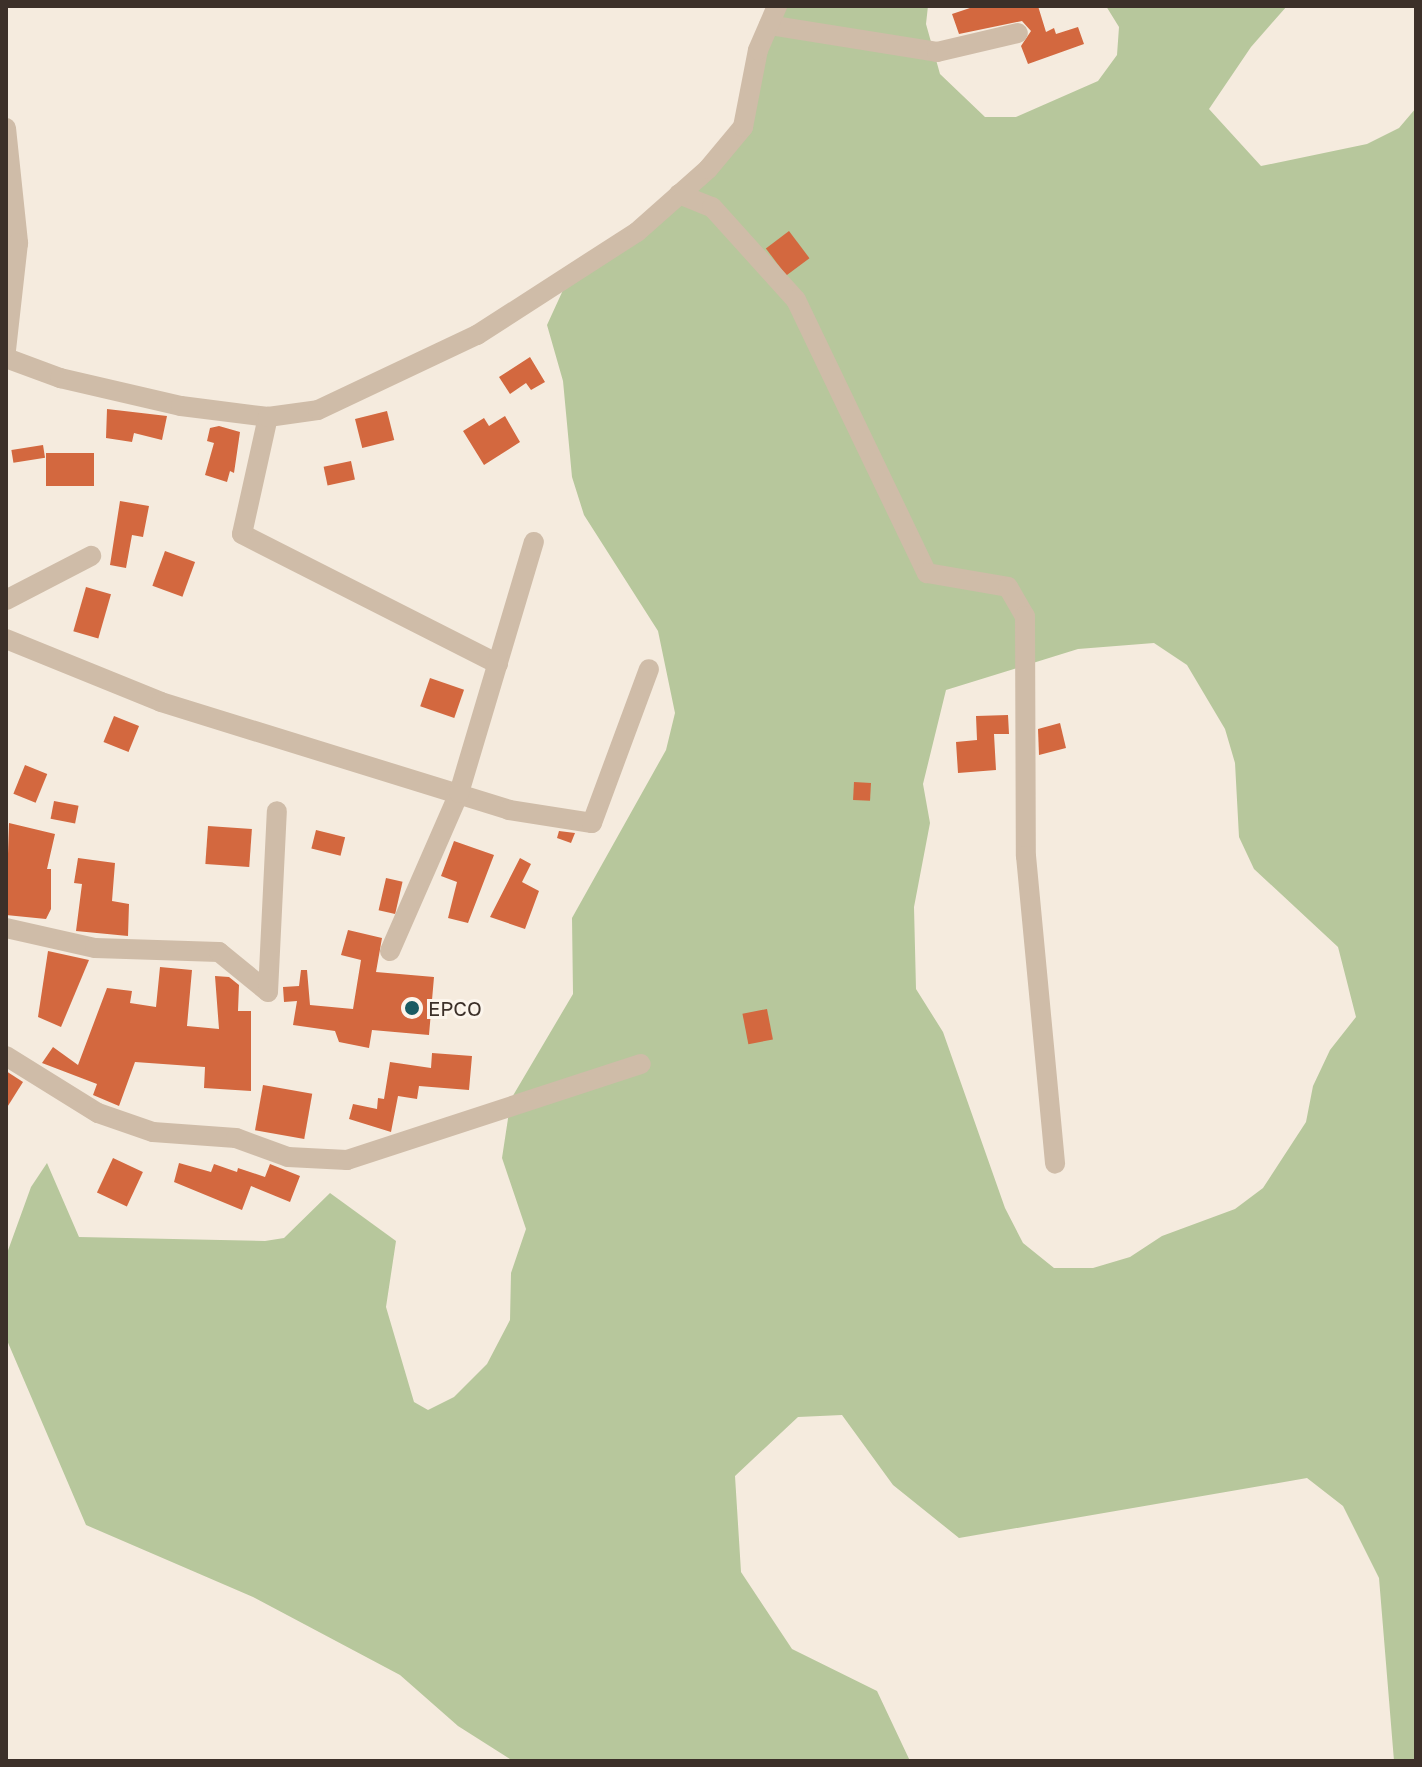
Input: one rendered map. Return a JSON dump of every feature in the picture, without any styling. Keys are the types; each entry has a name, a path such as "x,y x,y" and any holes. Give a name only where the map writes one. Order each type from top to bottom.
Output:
{"street":[{"path":"6,358 60,378 169,403 268,417 318,410 477,335 637,232 679,194 743,127 773,15 937,52 1018,33"},
{"path":"6,128 18,243 6,350"},
{"path":"679,194 712,207 796,300 927,573 1008,587 1025,616 1026,856 1055,1164"},
{"path":"268,417 242,534 498,664"},
{"path":"390,951 459,793 534,542"},
{"path":"6,600 91,556"},
{"path":"6,639 161,702 509,810 592,823 649,669"},
{"path":"6,928 95,948 219,952 268,992 277,811"},
{"path":"6,1056 98,1113 153,1132 236,1138 288,1157 347,1160 641,1064"}],"green space":[{"path":"777,6 928,6 926,24 940,74 985,117 1016,117 1098,81 1117,55 1119,27 1106,6 1287,6 1251,47 1209,109 1261,166 1367,144 1399,128 1416,108 1416,1761 1394,1761 1379,1578 1343,1506 1307,1478 959,1538 893,1485 842,1415 798,1417 735,1476 741,1572 792,1649 877,1691 910,1761 513,1761 458,1726 400,1675 253,1597 86,1525 6,1338 6,1256 31,1187 47,1163 79,1237 265,1241 284,1238 330,1193 396,1241 386,1307 414,1402 428,1410 454,1397 487,1364 510,1320 511,1273 526,1229 502,1158 511,1099 573,994 572,918 666,750 675,713 658,631 584,515 572,477 563,381 547,325 569,277 637,232 743,127","holes":["1154,643 1187,665 1225,729 1235,763 1239,837 1254,869 1338,947 1356,1017 1330,1050 1313,1086 1306,1122 1263,1188 1235,1209 1162,1236 1130,1257 1093,1268 1054,1268 1023,1243 1005,1208 943,1032 916,989 914,907 930,823 923,784 946,690 1078,649"]}],"building":[{"path":"976,6 1038,6 1046,32 1054,28 1056,34 1078,27 1084,44 1028,64 1021,46 1031,31 1022,21 959,34 952,14"},
{"path":"789,231 809,258 786,276 766,248"},
{"path":"530,357 545,382 531,390 526,383 510,394 499,377"},
{"path":"107,409 167,416 162,440 134,433 132,442 106,438"},
{"path":"387,411 394,440 362,448 355,419"},
{"path":"505,416 520,442 484,465 463,431 484,418 489,426"},
{"path":"219,426 240,432 234,473 230,471 227,482 205,475 214,443 207,441 210,428"},
{"path":"43,445 45,458 13,463 11,450"},
{"path":"46,453 94,453 94,486 46,486"},
{"path":"351,461 355,480 328,485 324,467"},
{"path":"120,501 149,506 143,537 132,535 126,568 110,565"},
{"path":"165,551 195,562 182,597 152,586"},
{"path":"86,587 111,594 98,638 73,631"},
{"path":"430,678 464,690 454,718 420,706"},
{"path":"1008,715 1009,734 994,734 996,770 958,773 956,742 977,740 976,716"},
{"path":"114,716 139,726 129,752 104,742"},
{"path":"1060,723 1066,748 1039,755 1038,729"},
{"path":"25,765 47,774 36,803 13,794"},
{"path":"854,782 871,783 870,801 853,800"},
{"path":"54,801 79,806 75,823 51,819"},
{"path":"9,823 55,834 47,869 51,869 51,909 46,919 6,915"},
{"path":"208,826 252,829 249,867 205,864"},
{"path":"316,830 345,837 341,856 311,848"},
{"path":"559,831 575,833 571,843 557,838"},
{"path":"454,841 494,855 468,923 448,918 457,882 441,876"},
{"path":"78,858 115,863 112,901 129,904 128,936 76,931 82,884 74,883"},
{"path":"520,858 531,864 522,882 539,891 525,929 490,917"},
{"path":"386,878 403,882 395,914 379,910"},
{"path":"348,930 382,938 376,972 434,977 429,1035 372,1030 369,1048 339,1042 335,1031 293,1025 297,1001 284,1002 283,987 299,986 301,970 307,970 310,1005 353,1009 361,960 341,955"},
{"path":"48,951 89,960 61,1027 38,1017"},
{"path":"160,967 192,970 187,1026 219,1029 215,976 229,977 239,985 238,1011 251,1011 251,1091 204,1088 205,1067 135,1062 119,1106 93,1095 97,1084 42,1063 53,1047 78,1065 107,988 132,991 130,1003 156,1007"},
{"path":"767,1009 773,1039 748,1044 742,1014"},
{"path":"432,1053 472,1056 469,1090 419,1086 417,1099 398,1096 391,1132 349,1119 353,1104 377,1109 378,1098 384,1099 390,1062 431,1068"},
{"path":"6,1071 23,1082 6,1109"},
{"path":"263,1085 312,1094 304,1139 255,1130"},
{"path":"113,1158 143,1172 127,1206 97,1192"},
{"path":"179,1163 211,1172 214,1164 265,1177 270,1164 300,1176 290,1202 251,1186 242,1210 174,1182"}],"place":[{"name":"EPCO","path":"412,1008"}]}
